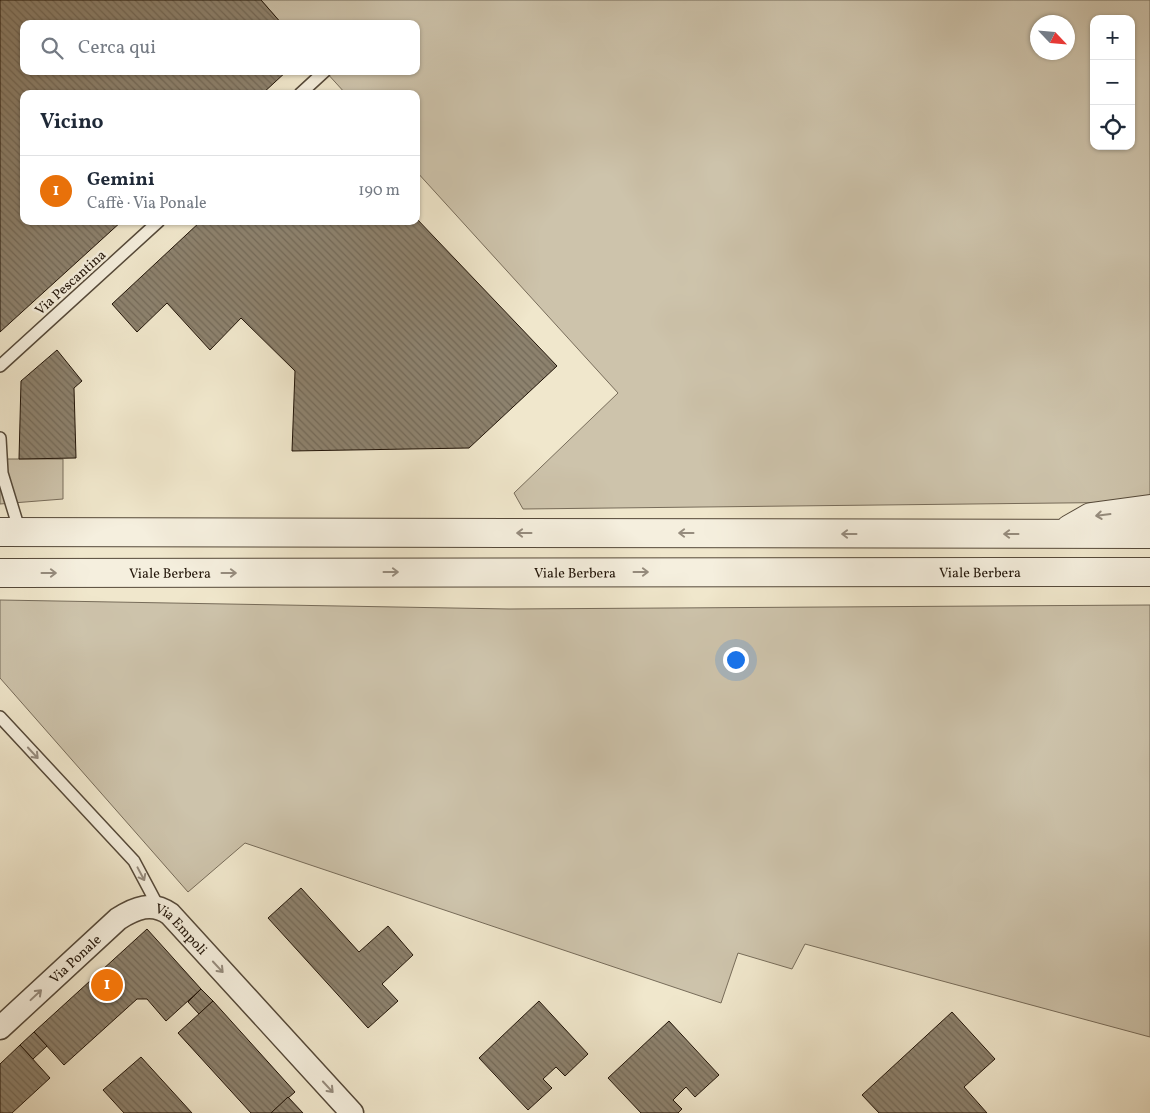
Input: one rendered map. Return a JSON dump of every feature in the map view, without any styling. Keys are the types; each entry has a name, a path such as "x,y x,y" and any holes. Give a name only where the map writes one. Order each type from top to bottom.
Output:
{"street":[{"path":"1060,534 1091,517 1150,509"},
{"path":"10,532 1150,534"},
{"name":"Viale Berbera","path":"0,573 1150,572"},
{"name":"Via Ponale","path":"0,1028 118,920 142,907 159,908"},
{"name":"Via Empoli","path":"159,908 170,914 352,1113"}],"lane":[{"path":"304,90 321,75"},
{"name":"Via Pescantina","path":"0,366 155,225"},
{"path":"0,438 2,473 10,532"},
{"name":"Via Empoli","path":"0,717 134,861 159,908"}],"shaded area":[{"path":"261,0 1150,0 1150,502 523,509 514,493 618,393 420,175 420,90 342,90 329,75 420,75 420,20 278,20"},
{"path":"0,459 63,459 63,499 0,504"},
{"path":"0,600 509,609 1150,605 1150,1037 805,944 792,969 738,953 721,1003 245,843 188,892 0,678"}],"building":[{"path":"0,0 261,0 278,20 20,20 20,75 283,75 266,90 20,90 20,225 118,225 0,332"},
{"path":"420,222 557,366 469,448 292,451 295,371 241,318 210,350 167,303 137,332 112,304 197,225 420,225"},
{"path":"57,350 82,381 74,388 76,458 19,459 21,381"},
{"path":"301,888 359,952 388,926 413,955 382,984 398,1001 368,1028 268,918"},
{"path":"147,929 201,989 166,1021 147,999 137,999 64,1065 34,1032"},
{"path":"201,989 213,1001 199,1014 188,1002"},
{"path":"213,1001 295,1092 271,1113 251,1113 178,1033"},
{"path":"539,1001 588,1054 565,1076 556,1067 543,1079 552,1088 528,1110 479,1058"},
{"path":"952,1012 995,1059 964,1087 987,1113 879,1113 862,1095"},
{"path":"669,1021 719,1075 695,1097 686,1087 673,1100 682,1109 678,1113 641,1113 608,1078"},
{"path":"34,1032 47,1046 33,1059 20,1045"},
{"path":"20,1045 50,1078 12,1113 0,1113 0,1064"},
{"path":"141,1057 192,1113 124,1113 103,1090"},
{"path":"288,1097 303,1113 271,1113"}],"place":[{"name":"Gemini","path":"107,985"}]}
